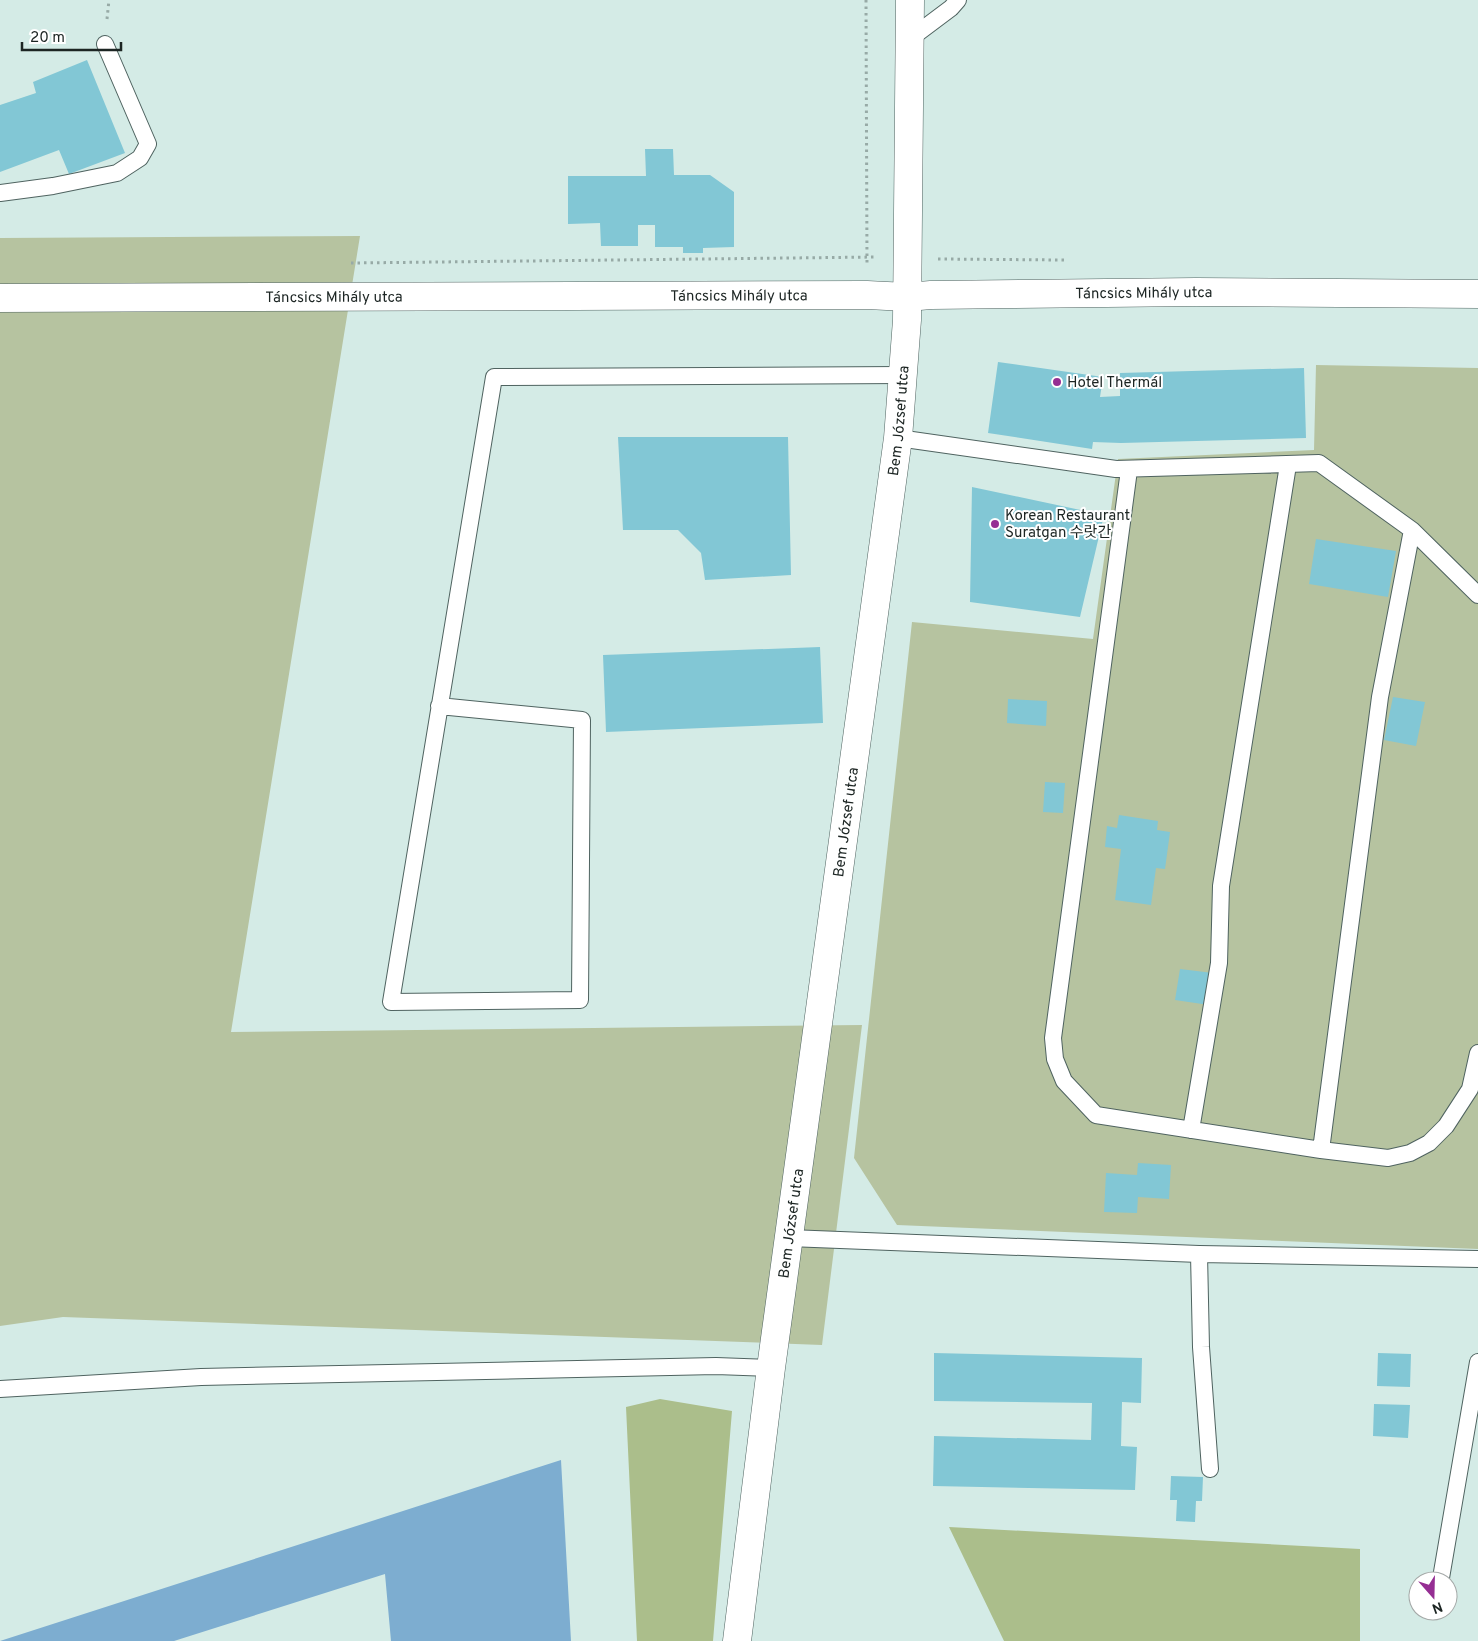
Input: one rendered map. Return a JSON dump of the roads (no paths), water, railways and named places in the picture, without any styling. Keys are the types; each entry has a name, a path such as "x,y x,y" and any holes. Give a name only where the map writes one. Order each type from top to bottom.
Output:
{"street":[{"name":"Bem József utca","path":"737,1641 771,1368 898,438 904,375 909,259 910,0"},
{"name":"Táncsics Mihály utca","path":"0,298 907,297 931,295 1196,292 1478,294"}],"lane":[{"path":"911,38 951,8 958,0"},
{"path":"0,192 53,186 117,173 140,158 148,144 105,44"},
{"path":"439,706 582,720 580,1000 391,1002 439,706 494,376 904,375"},
{"path":"898,438 1116,470 1319,464 1412,530 1478,595"},
{"path":"1191,1130 1219,963 1221,886 1288,465"},
{"path":"1129,470 1053,1038 1055,1059 1064,1081 1096,1115 1321,1150 1388,1158 1410,1153 1429,1143 1446,1126 1470,1089 1478,1053"},
{"path":"1321,1150 1380,697 1412,530"},
{"path":"789,1238 1199,1254 1478,1259"},
{"path":"1199,1254 1201,1347 1210,1469"},
{"path":"1442,1571 1478,1362"},
{"path":"0,1389 201,1377 716,1366 771,1368"}],"water":[{"path":"561,1460 571,1641 391,1641 385,1574 174,1641 0,1641"}],"place":[{"name":"Hotel Thermál","path":"1057,382"},
{"name":"Korean Restaurant Suratgan 수랏간","path":"995,524"}]}
